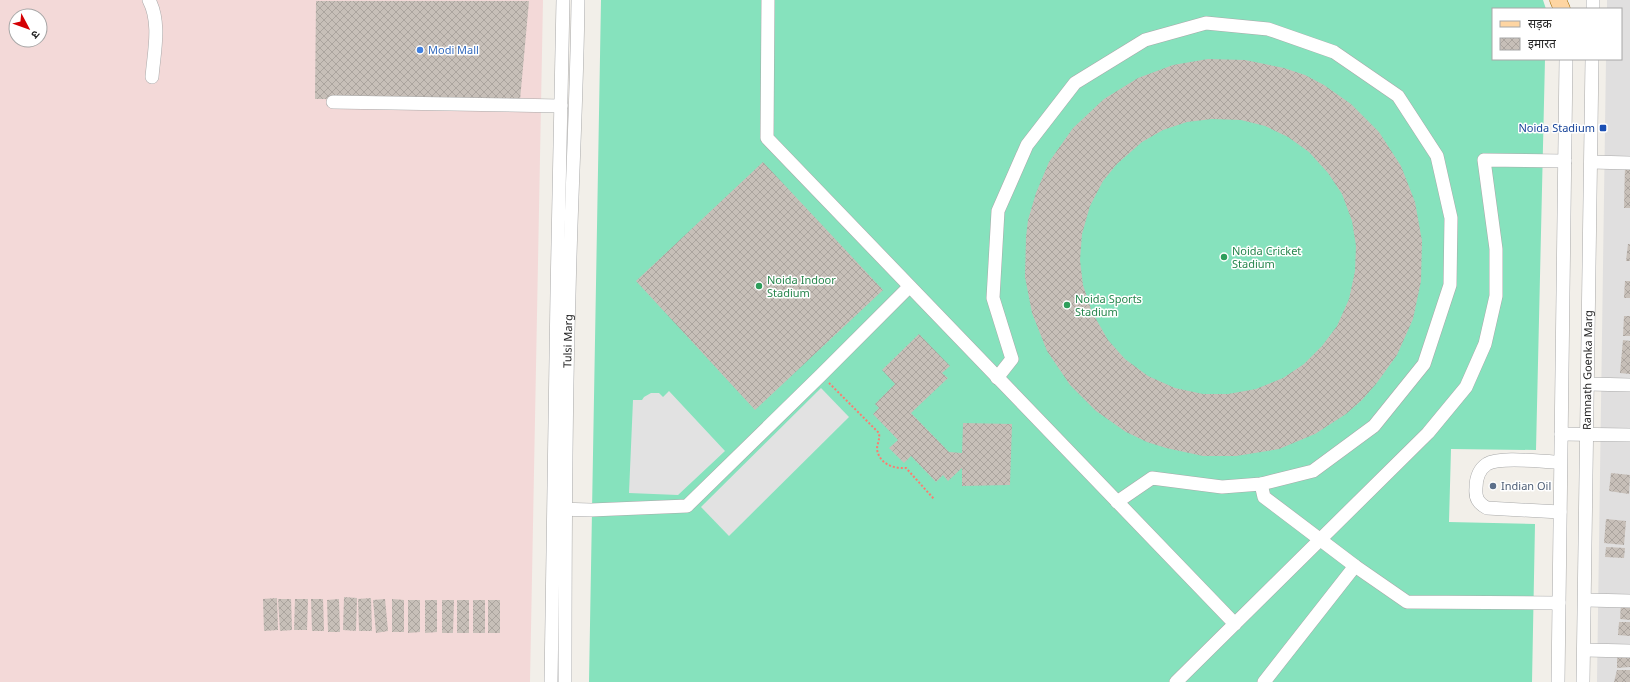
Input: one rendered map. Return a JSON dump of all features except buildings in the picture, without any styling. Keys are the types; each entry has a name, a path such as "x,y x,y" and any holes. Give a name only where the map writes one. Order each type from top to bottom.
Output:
{"street":[{"path":"149,0 154,12 156,29 152,77"},
{"name":"Tulsi Marg","path":"563,0 559,509 565,682"},
{"name":"Tulsi Marg","path":"551,682 569,295 577,84 578,0"},
{"path":"768,0 766,138 1235,624"},
{"path":"997,378 1012,359 993,298 998,211 1027,145 1075,83 1145,40 1206,23 1268,29 1334,52 1398,96 1438,156 1451,218 1450,285 1424,364 1374,426 1313,471 1261,484 1222,487 1152,478 1117,502"},
{"path":"1558,682 1566,60"},
{"name":"Ramnath Goenka Marg","path":"1583,682 1592,60"},
{"path":"333,102 561,106"},
{"path":"1176,682 1428,433 1466,387 1485,344 1496,296 1496,249 1484,160 1565,161"},
{"path":"1591,162 1630,163"},
{"path":"559,509 591,510 687,506 821,375 909,286"},
{"path":"1588,384 1630,385"},
{"path":"1561,434 1630,435"},
{"path":"1560,462 1500,460 1488,464 1482,468 1476,481 1476,494 1478,500 1487,508 1560,512"},
{"path":"1261,484 1264,497 1355,566 1407,602 1559,603"},
{"path":"1264,682 1355,566"},
{"path":"1585,600 1630,601"},
{"path":"1584,650 1630,651"}],"path":[{"path":"821,375 879,433 880,440 877,449 881,460 890,467 906,468 934,499"}],"shaded area":[{"path":"0,0 543,0 530,682 0,682"},
{"path":"1607,0 1630,0 1630,682 1597,682 1606,60 1622,60 1622,8 1607,8"},
{"path":"821,388 849,417 729,536 701,507"},
{"path":"669,391 725,451 678,495 629,493 633,400 642,400 651,393 659,393 663,397"}],"green space":[{"name":"Noida Sports Stadium","path":"601,0 1543,0 1546,8 1492,8 1492,60 1545,60 1536,450 1451,449 1449,522 1535,524 1532,682 589,682"}],"place":[{"name":"Modi Mall","path":"420,50"},
{"name":"Noida Stadium","path":"1603,128"},
{"name":"Noida Cricket Stadium","path":"1224,257"},
{"name":"Noida Indoor Stadium","path":"759,286"},
{"name":"Noida Sports Stadium","path":"1067,305"},
{"name":"Indian Oil","path":"1493,486"}]}
